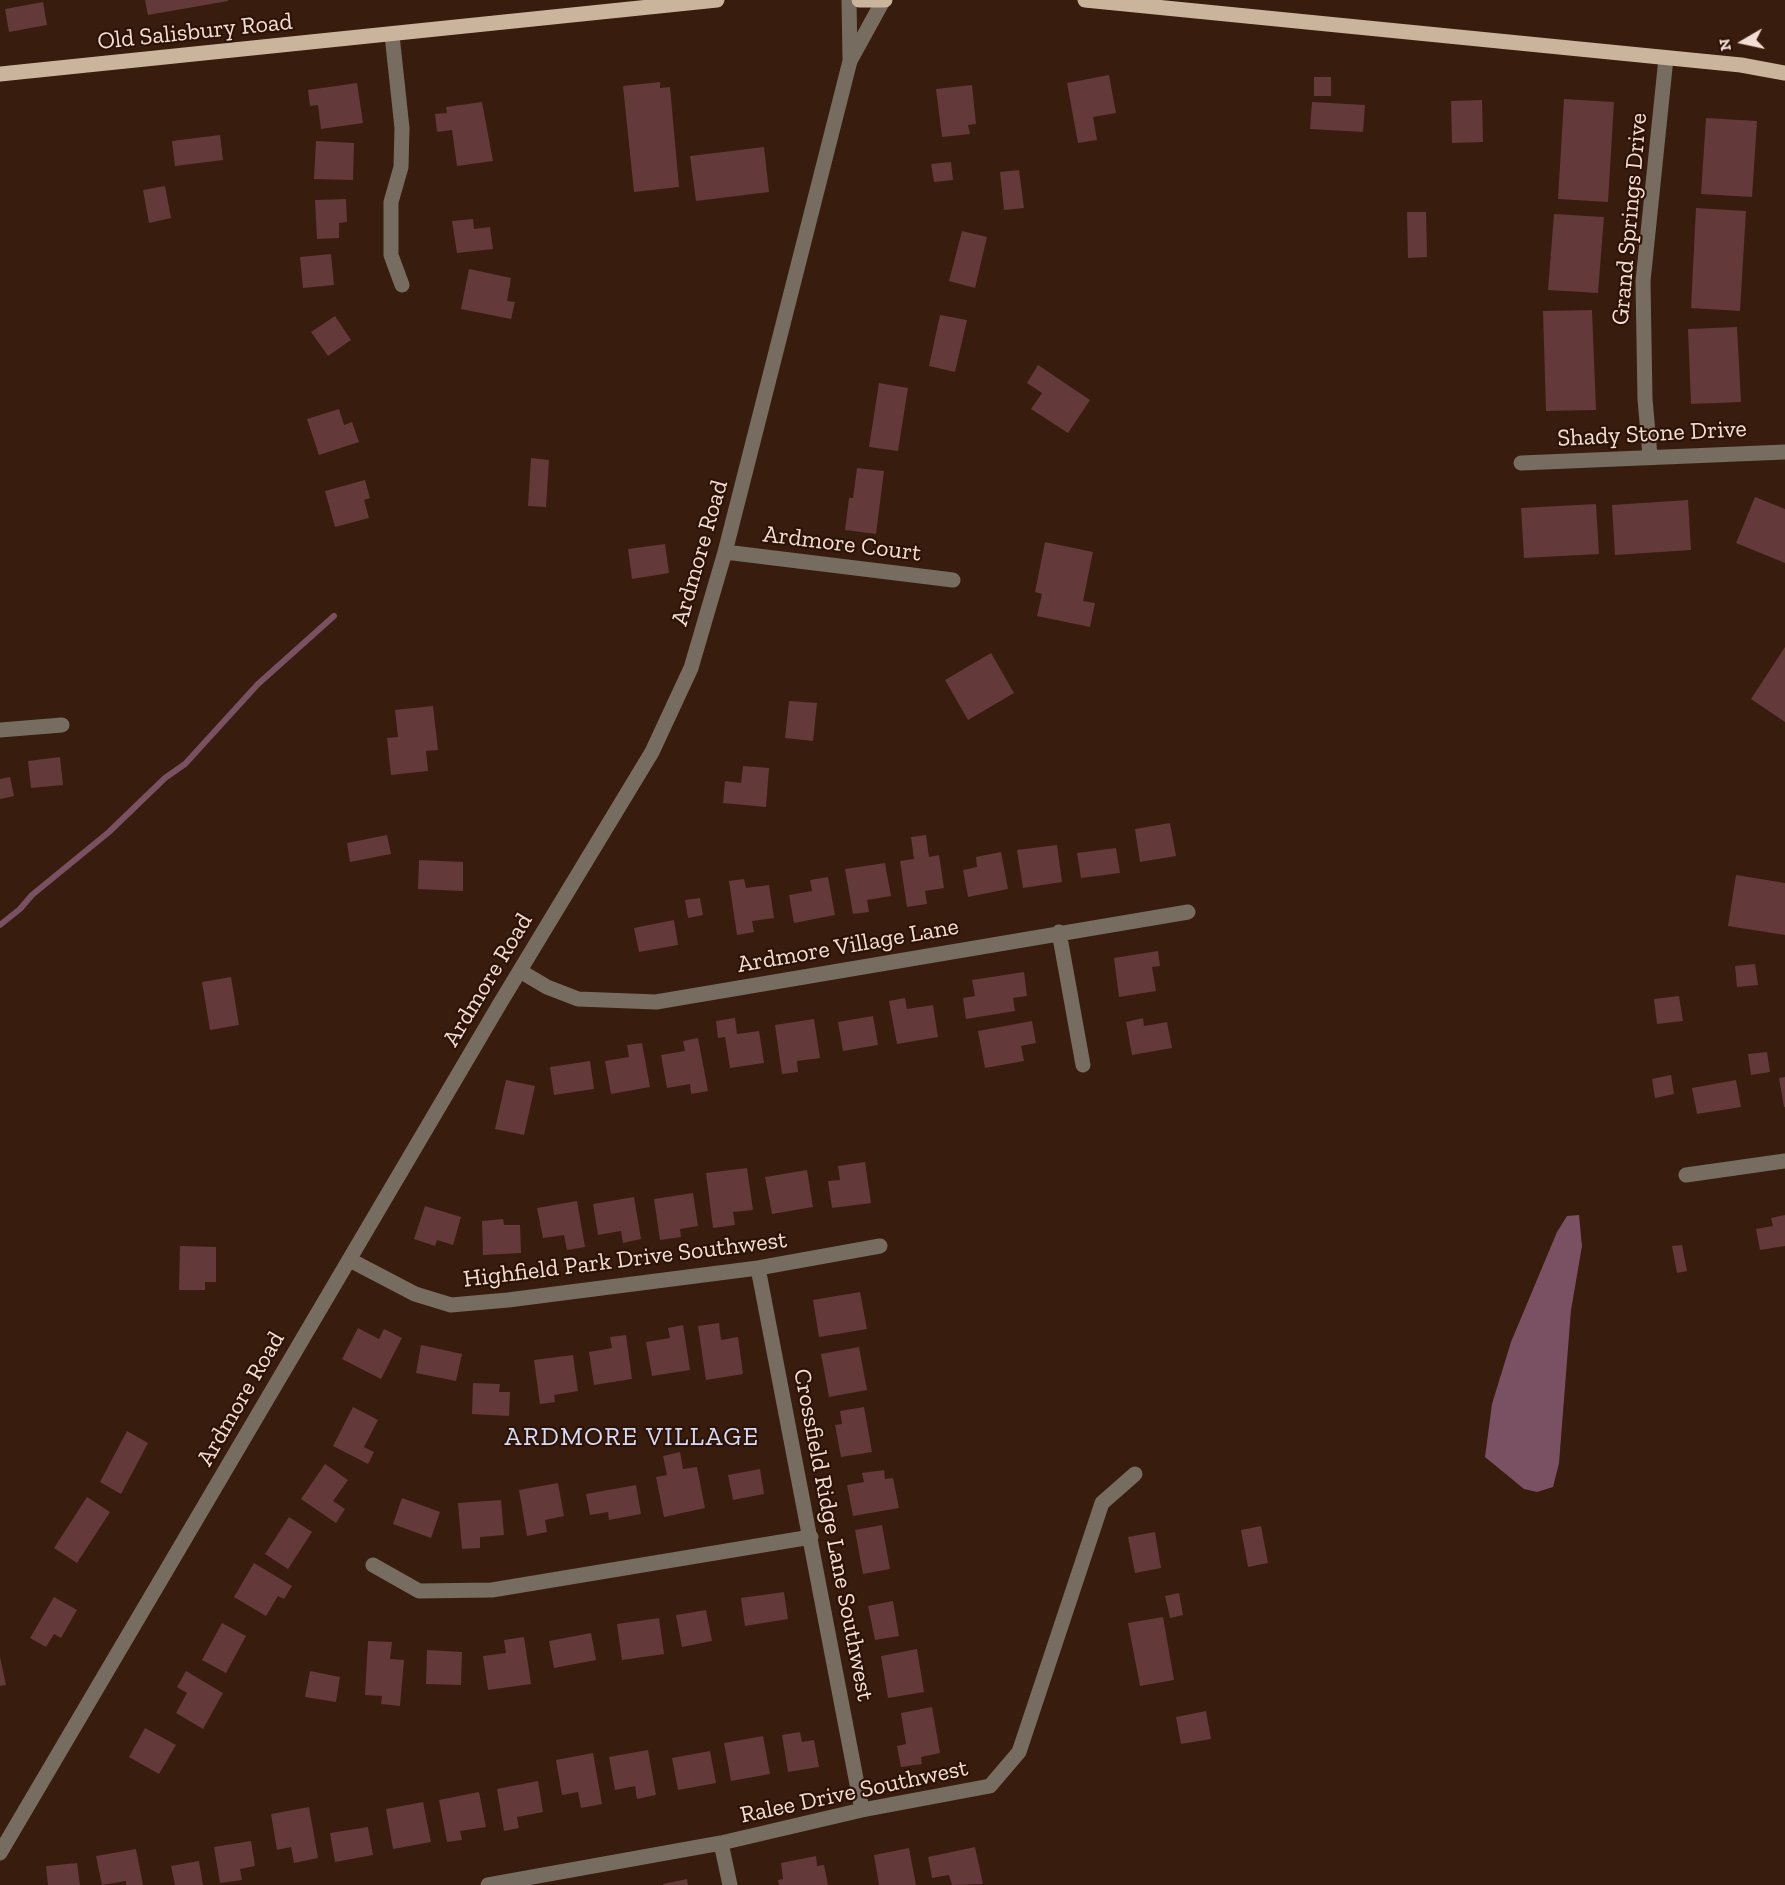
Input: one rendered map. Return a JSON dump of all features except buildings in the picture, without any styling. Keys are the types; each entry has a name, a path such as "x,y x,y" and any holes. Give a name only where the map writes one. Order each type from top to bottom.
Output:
{"main road":[{"name":"Old Salisbury Road","path":"0,74 392,34 636,5 717,0"},
{"path":"859,0 884,0"},
{"path":"1085,0 1741,65 1785,73"}],"street":[{"name":"Ardmore Road","path":"849,0 850,61"},
{"name":"Ardmore Road","path":"0,1853 520,971 652,752 691,668 725,552 850,61 884,0"},
{"path":"392,34 402,128 401,167 391,202 391,255 402,285"},
{"name":"Grand Springs Drive","path":"1650,456 1645,399 1643,280 1666,58"},
{"name":"Shady Stone Drive","path":"1521,464 1650,456 1785,452"},
{"name":"Ardmore Court","path":"725,552 953,580"},
{"path":"0,730 62,725"},
{"name":"Ardmore Village Lane","path":"520,971 547,987 578,999 656,1002 1188,912"},
{"path":"1059,932 1083,1065"},
{"path":"1686,1175 1785,1161"},
{"name":"Highfield Park Drive Southwest","path":"350,1260 415,1294 451,1305 508,1300 758,1268 880,1246"},
{"name":"Crossfield Ridge Lane Southwest","path":"758,1268 862,1809"},
{"name":"Ralee Drive Southwest","path":"488,1885 721,1843 862,1809 974,1791 990,1786 1019,1752 1102,1503 1135,1474"},
{"path":"373,1565 419,1591 492,1590 811,1537"},
{"path":"721,1843 730,1885"}],"shaded area":[{"path":"1579,1215 1582,1246 1571,1310 1559,1463 1553,1487 1537,1492 1524,1489 1485,1457 1492,1404 1511,1342 1557,1232 1567,1216"}],"waterway":[{"path":"0,925 20,909 32,895 109,832 165,778 185,764 258,684 334,616"}],"district":[{"name":"ARDMORE VILLAGE","path":"632,1438"}]}
